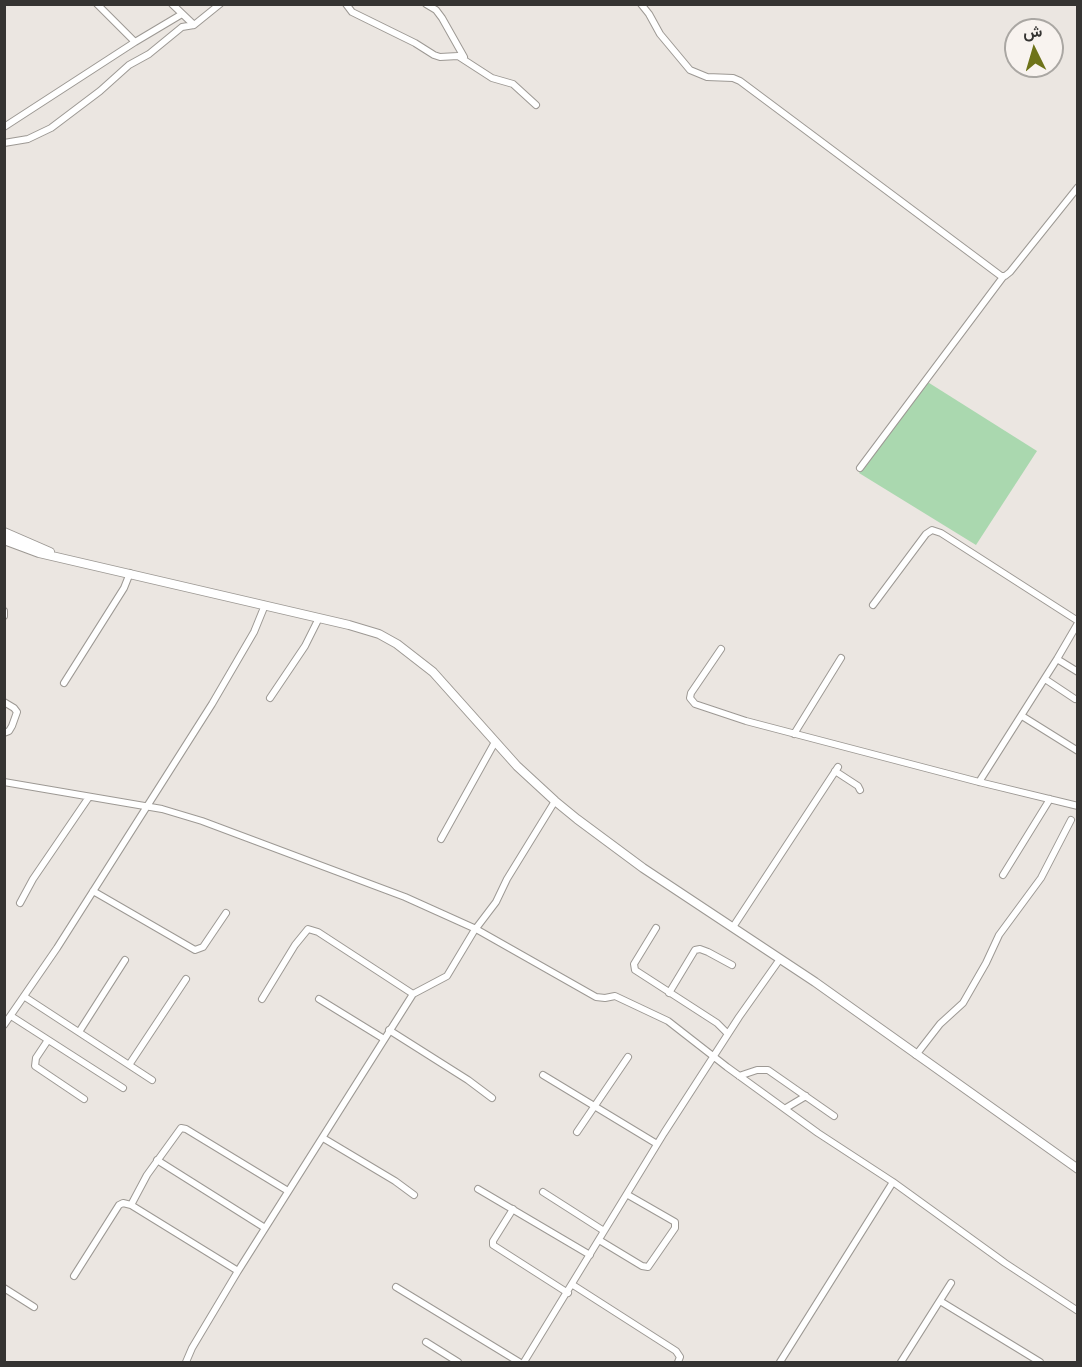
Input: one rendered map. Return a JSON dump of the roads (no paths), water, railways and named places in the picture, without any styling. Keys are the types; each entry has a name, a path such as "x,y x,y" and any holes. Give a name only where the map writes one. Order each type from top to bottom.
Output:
{"main road":[{"path":"4,532 35,544 57,556"},
{"path":"5,542 33,551 371,632 409,651 441,680 495,742 555,801 633,861 780,959 1077,1169"}],"street":[{"path":"97,4 135,42"},
{"path":"172,4 194,25"},
{"path":"4,143 28,139 45,131 100,91 129,65 149,54 182,27 194,25 220,4"},
{"path":"346,4 352,12 415,43 434,55 464,58 492,78 513,84 536,105"},
{"path":"426,4 436,10 442,18 464,58"},
{"path":"641,4 660,34 690,70 707,77 733,78 740,81 1003,277"},
{"path":"4,127 182,14"},
{"path":"860,468 1003,277 1010,272 1077,187"},
{"path":"873,605 926,534 932,530 941,533 1077,622 1045,679 979,782"},
{"path":"64,682 124,588 130,573"},
{"path":"4,1025 93,891 228,677 254,632 265,605"},
{"path":"4,611 4,616"},
{"path":"270,698 305,646 319,618"},
{"path":"721,649 692,690 690,696 692,702 698,706 794,734 1077,806"},
{"path":"794,734 841,658"},
{"path":"1057,659 1077,672"},
{"path":"1045,679 1075,699"},
{"path":"4,702 17,712 12,726 4,733"},
{"path":"1022,716 1077,751"},
{"path":"441,839 495,742"},
{"path":"733,927 836,769 859,786 860,790"},
{"path":"4,782 177,813 297,856 405,897 476,929 596,997 616,996 668,1021 713,1057 818,1133 893,1182 1005,1263 1077,1311"},
{"path":"20,903 33,879 89,797"},
{"path":"1003,876 1050,799"},
{"path":"186,1362 238,1271 389,1030 413,994 447,976 496,902 507,879 555,801"},
{"path":"916,1055 940,1024 963,1003 999,935 1041,878 1071,820"},
{"path":"93,891 195,950 203,947 226,913"},
{"path":"656,928 634,968 722,1026 728,1034"},
{"path":"262,999 295,945 308,929 318,932 413,994"},
{"path":"669,993 695,950 708,952 732,965"},
{"path":"396,1287 522,1362 573,1285 657,1144 780,959"},
{"path":"79,1032 126,960"},
{"path":"129,1065 186,979"},
{"path":"24,997 152,1080"},
{"path":"319,999 384,1039"},
{"path":"11,1016 123,1088"},
{"path":"389,1030 492,1098"},
{"path":"48,1040 36,1058 35,1066 84,1099"},
{"path":"577,1132 628,1057"},
{"path":"739,1076 757,1070 768,1070 834,1116"},
{"path":"543,1075 657,1144"},
{"path":"786,1108 806,1096"},
{"path":"131,1205 157,1160 179,1129 184,1128 288,1191"},
{"path":"322,1138 395,1181 414,1196"},
{"path":"157,1160 265,1228"},
{"path":"780,1362 893,1182"},
{"path":"478,1189 590,1255"},
{"path":"543,1192 604,1231"},
{"path":"599,1240 642,1266 648,1267 676,1226 675,1222 628,1195"},
{"path":"74,1276 119,1205 123,1203 131,1205 238,1271"},
{"path":"513,1209 493,1241 493,1245 568,1293"},
{"path":"910,1362 902,1360 951,1282"},
{"path":"573,1285 676,1351 680,1357 678,1362"},
{"path":"4,1288 34,1307"},
{"path":"940,1301 1040,1362"},
{"path":"426,1342 458,1362"}]}
